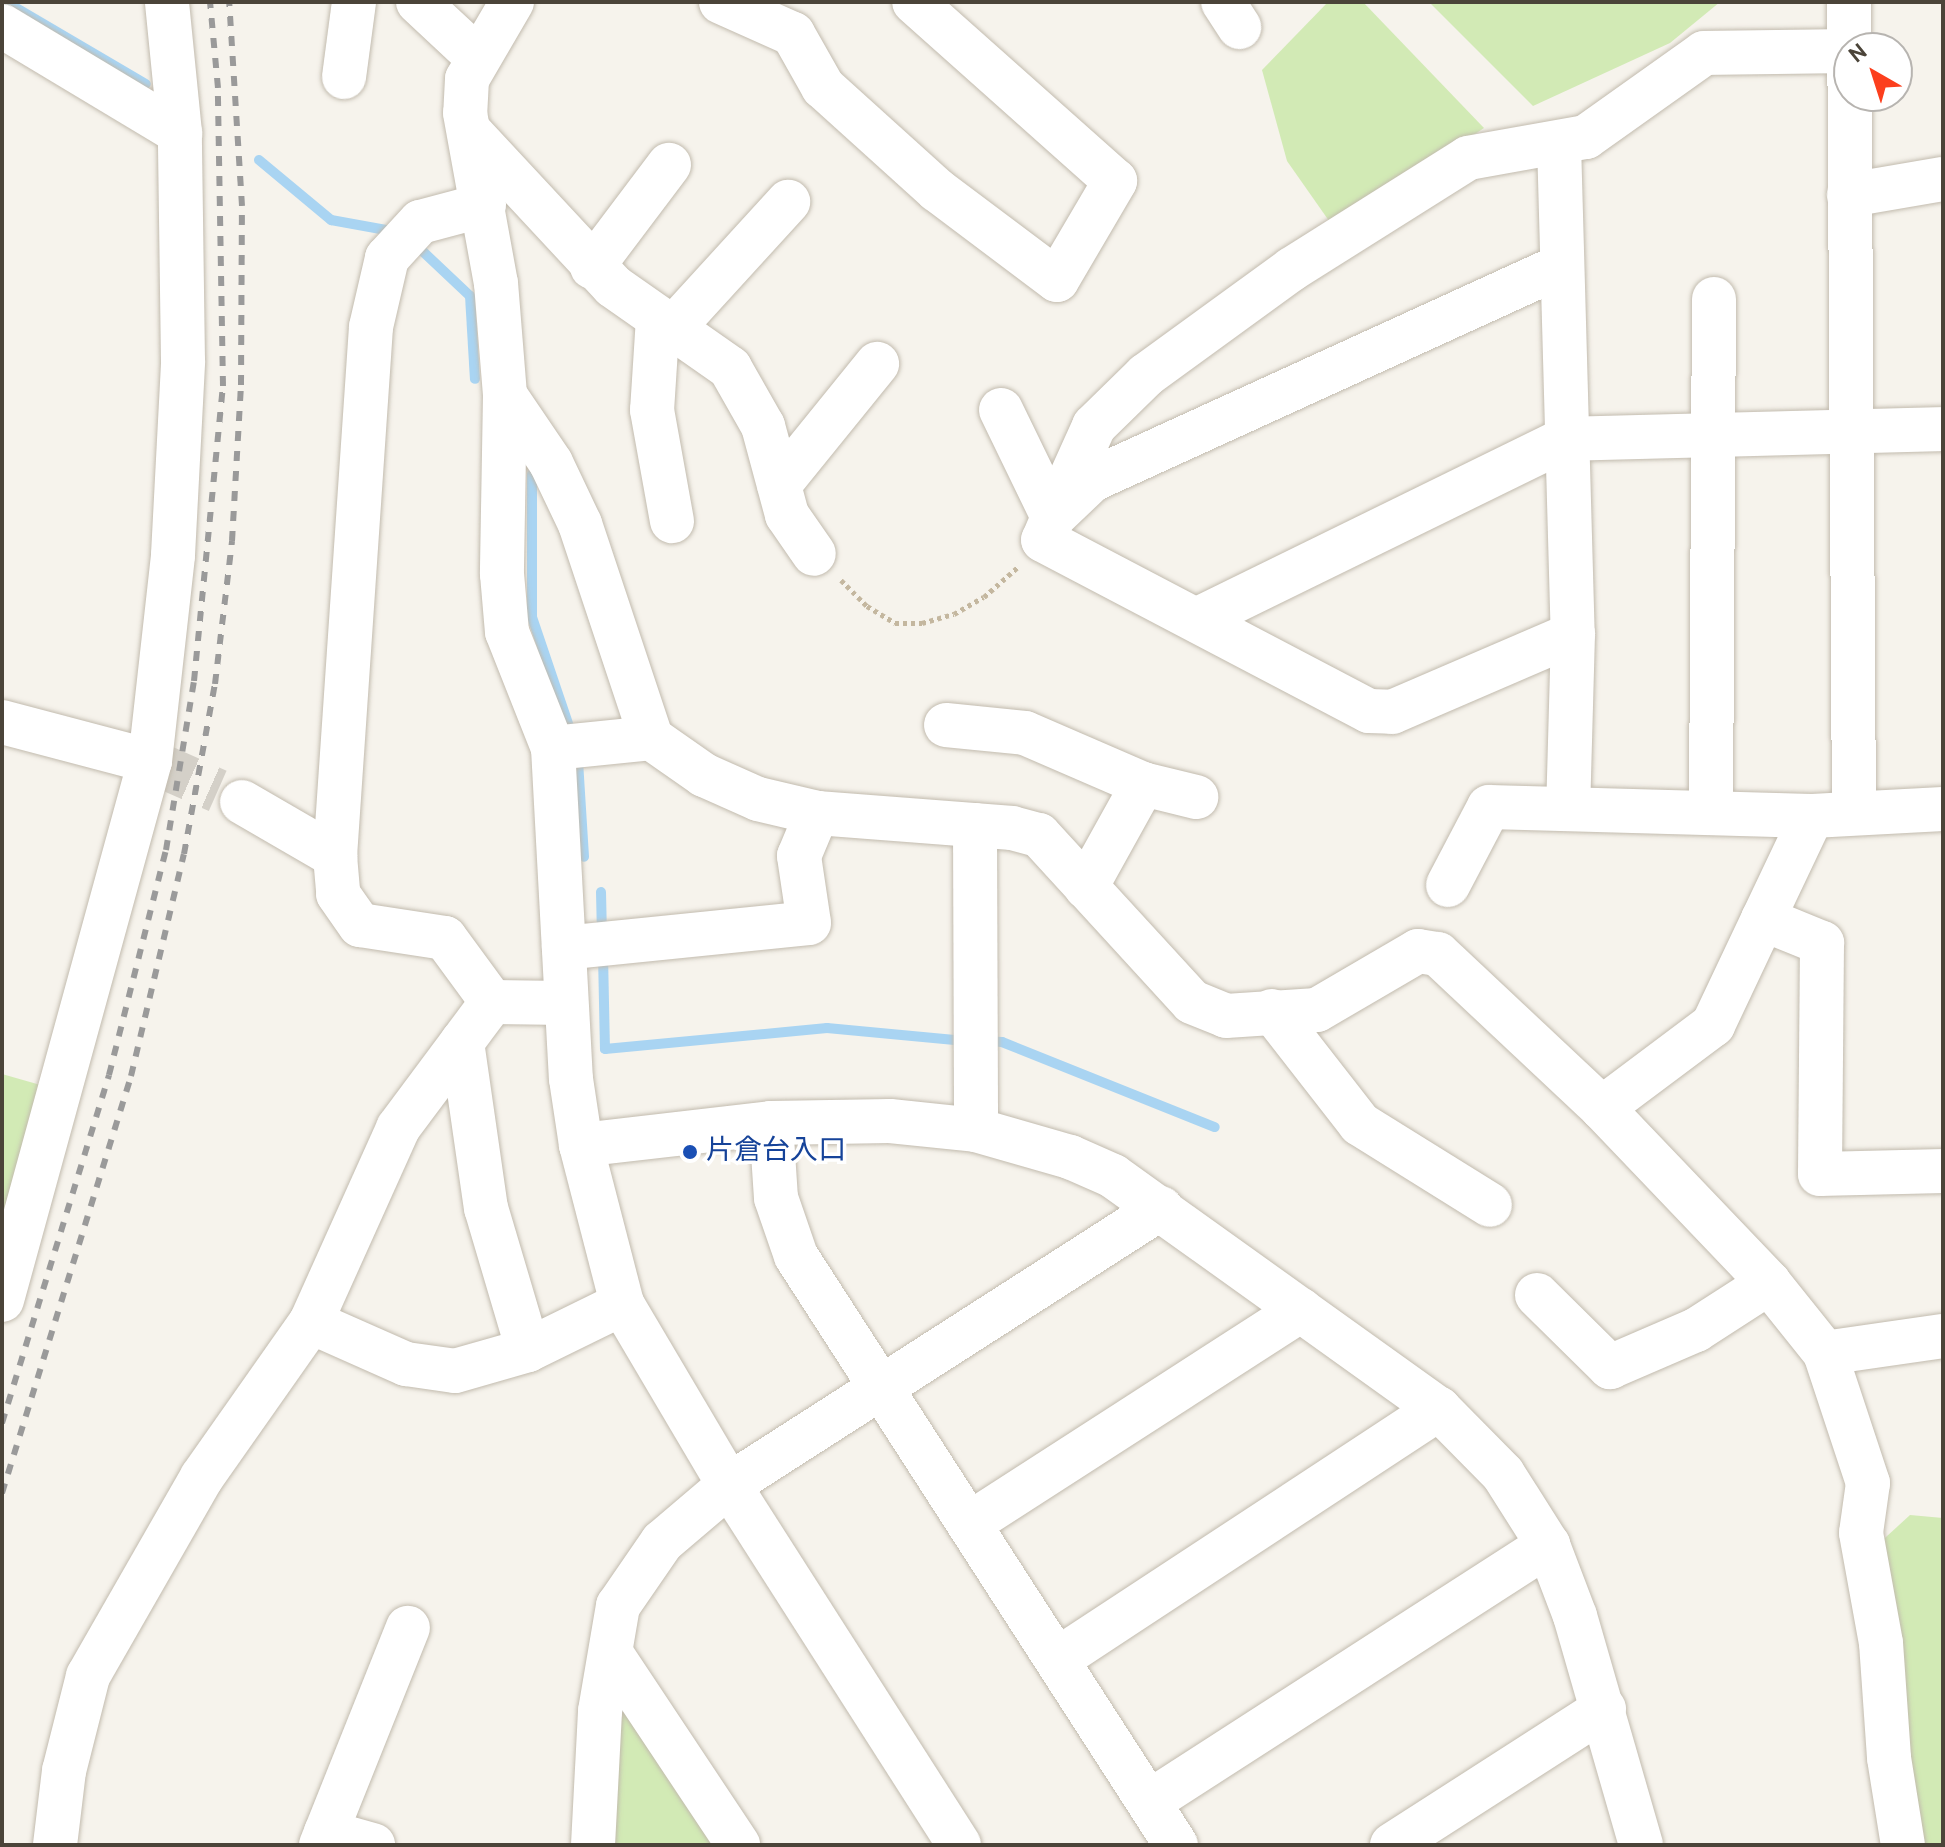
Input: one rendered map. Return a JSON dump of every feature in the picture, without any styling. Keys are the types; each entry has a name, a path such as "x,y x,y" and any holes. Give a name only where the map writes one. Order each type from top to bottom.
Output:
{"street":[{"path":"2,1300 150,761 173,555 183,361 180,133 167,2"},
{"path":"344,77 354,2"},
{"path":"418,2 478,58"},
{"path":"512,2 467,79 468,131 484,205 505,395 502,574 507,632 553,748 588,945 566,1003 581,1145 622,1304 729,1485 959,1845"},
{"path":"721,2 793,34 823,87 937,190 1057,280 1115,181 914,2"},
{"path":"1848,32 1849,2"},
{"path":"2,26 180,133"},
{"path":"1048,528 1094,426 1146,375 1292,269 1468,158 1586,137 1704,53 1833,51"},
{"path":"1848,112 1848,431 1854,812"},
{"path":"468,131 592,267 730,368 763,426 787,515 814,554"},
{"path":"1559,143 1565,439 1573,634 1568,809"},
{"path":"592,267 669,165"},
{"path":"1849,195 1943,179"},
{"path":"672,521 652,410 665,323 788,202"},
{"path":"484,205 420,222 387,258 371,327 335,856 338,894 360,925 445,938 492,1002"},
{"path":"1048,528 1092,480 1561,266"},
{"path":"1711,813 1714,299"},
{"path":"779,485 877,364"},
{"path":"505,395 551,463 580,524 651,738"},
{"path":"1001,410 1048,528 1198,619 1369,711 1392,712 1573,634"},
{"path":"1198,619 1565,439 1943,429"},
{"path":"2,722 150,761"},
{"path":"946,725 1025,733 1143,784 1196,797"},
{"path":"553,748 651,738 718,781 758,799 817,813 975,825 1039,835 1192,1002 1226,1016 1317,1010 1418,951 1438,954 1602,1108 1769,1283 1825,1353 1868,1483 1861,1533 1881,1643 1889,1758 1903,1845"},
{"path":"1086,887 1143,784"},
{"path":"242,802 335,856"},
{"path":"1448,885 1489,807 1812,816 1943,809"},
{"path":"588,945 809,923 799,856 817,813"},
{"path":"1602,1108 1713,1025 1812,816"},
{"path":"975,825 976,1130"},
{"path":"1763,919 1822,943 1820,1174 1943,1171"},
{"path":"492,1002 566,1003"},
{"path":"55,1845 64,1771 88,1676 202,1477 311,1322 398,1128 492,1002"},
{"path":"1272,1011 1360,1124 1490,1205"},
{"path":"462,1042 486,1208 528,1350"},
{"path":"581,1145 771,1123 890,1121 976,1130 1070,1157 1161,1208 1439,1409 1503,1474 1548,1545 1604,1709 1641,1845"},
{"path":"771,1123 776,1198 796,1256 1176,1845"},
{"path":"593,1845 600,1711 618,1606 662,1542 729,1485 1161,1208"},
{"path":"1537,1295 1610,1367 1696,1330 1769,1283"},
{"path":"311,1322 406,1364 455,1371 528,1350 622,1304"},
{"path":"969,1524 1301,1310"},
{"path":"1825,1353 1943,1336"},
{"path":"1058,1659 1439,1409"},
{"path":"1149,1802 1548,1545"},
{"path":"373,1845 324,1838 408,1628"},
{"path":"612,1655 738,1845"},
{"path":"1392,1845 1604,1709"}],"path":[{"path":"814,554 867,606 895,623 922,623 954,614 984,597 1048,528"}],"green space":[{"path":"1328,2 1363,2 1484,128 1334,228 1287,161 1262,70"},
{"path":"1429,2 1720,2 1670,43 1533,106"},
{"path":"2,1074 51,1088 2,1248"},
{"path":"1910,1515 1943,1518 1943,1845 1923,1845 1874,1548"},
{"path":"622,1707 725,1845 606,1845"}],"waterway":[{"path":"6,2 146,84"},
{"path":"259,160 331,220 386,230"},
{"path":"417,246 470,296 475,379"},
{"path":"532,474 532,617 570,729"},
{"path":"578,761 584,857"},
{"path":"601,892 602,935"},
{"path":"603,955 605,1049 827,1028 965,1041"},
{"path":"985,1041 1002,1042 1215,1127"}],"tunnel":[{"path":"150,761 218,791"}],"railway":[{"path":"2,1423 109,1075 166,850 194,681 223,386 218,88 210,2"},
{"path":"2,1493 131,1076 184,854 215,684 232,541 241,385 242,206 229,2"}],"place":[{"name":"片倉台入口","path":"690,1152"}]}
